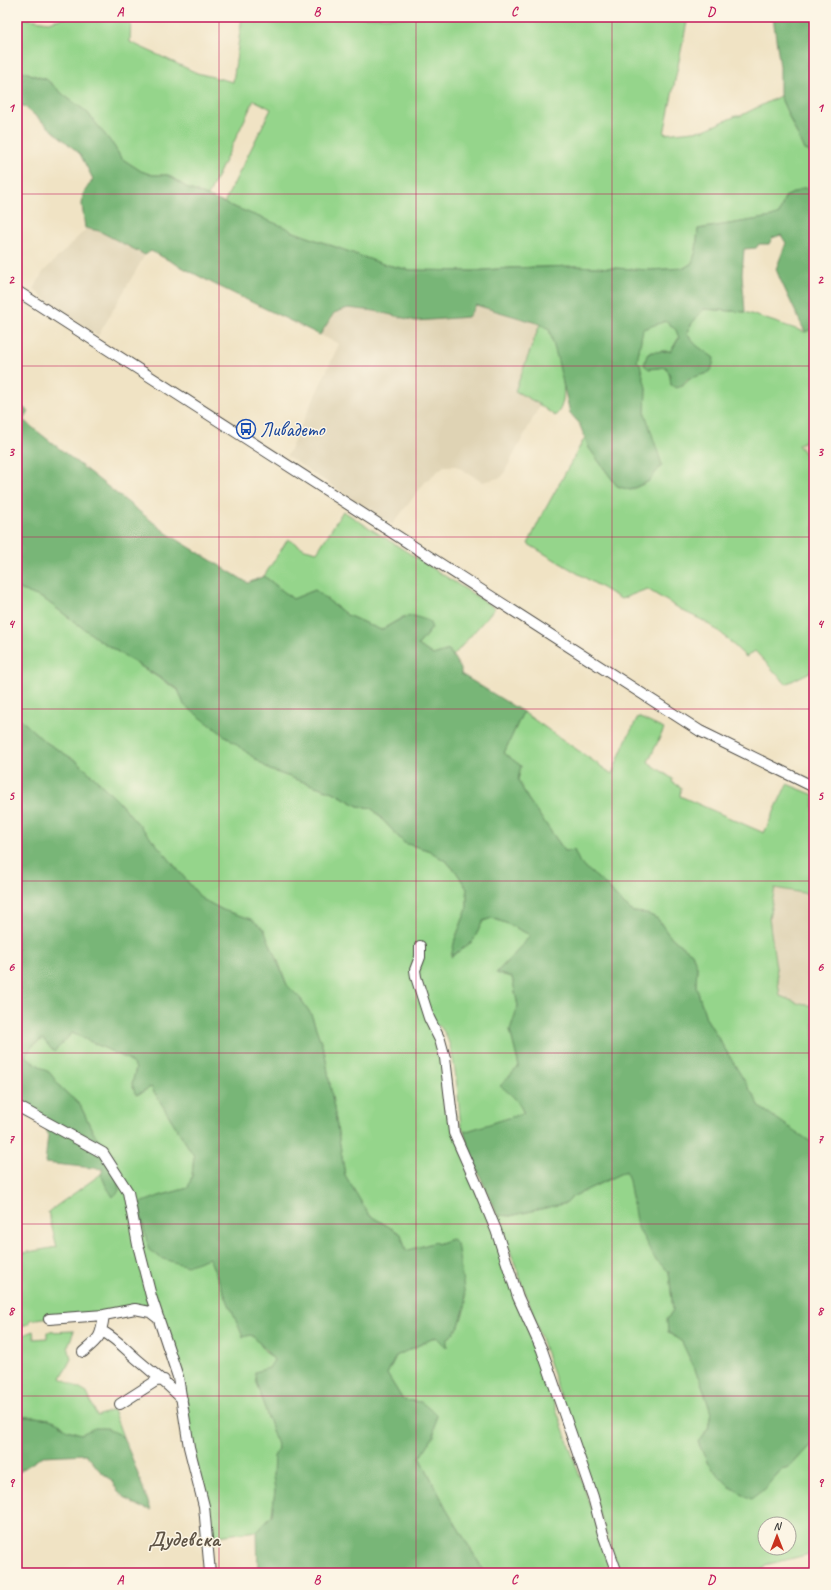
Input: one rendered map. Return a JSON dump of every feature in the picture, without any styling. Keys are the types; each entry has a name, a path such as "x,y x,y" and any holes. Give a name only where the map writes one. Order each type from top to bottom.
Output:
{"street":[{"path":"17,291 700,731 814,787"},
{"path":"420,946 420,957 416,970 416,977 429,1018 440,1040 445,1058 454,1133 481,1193 496,1230 518,1297 542,1350 617,1573"},
{"path":"17,1106 102,1152 128,1192 138,1245 159,1319 178,1377 189,1447 204,1506 210,1573"},
{"path":"49,1320 104,1315 135,1309 150,1312 159,1319"},
{"path":"83,1352 98,1339 102,1331 104,1315"},
{"path":"102,1331 117,1340 138,1360 164,1380 182,1399"},
{"path":"120,1404 156,1381 164,1380"}],"shaded area":[{"path":"87,228 99,231 145,255 98,336 71,318 60,313 34,289 43,272"},
{"path":"476,305 540,324 515,391 540,405 502,477 483,482 456,466 444,466 426,481 392,525 287,456 339,344 320,335 334,313 348,308 375,311"},
{"path":"814,436 814,465 797,445"},
{"path":"775,888 814,895 814,1006 800,1004 780,996 769,918"}],"green space":[{"path":"17,17 48,22 68,17 131,17 130,42 197,73 233,82 242,17 688,17 664,134 704,130 736,116 740,116 780,96 804,150 809,151 814,162 814,188 803,188 785,197 779,214 772,217 698,229 696,251 692,263 684,268 650,270 576,266 510,268 473,271 410,270 383,264 291,231 224,203 271,109 254,100 208,196 189,189 168,175 152,175 141,171 121,158 114,146 87,112 65,96 46,79 17,69"},
{"path":"773,17 814,17 814,162 809,151 804,150 780,96 780,67"},
{"path":"17,69 46,79 65,96 87,112 114,146 121,158 141,171 152,175 168,175 189,189 287,228 291,231 383,264 410,270 473,271 510,268 576,266 650,270 684,268 692,263 696,251 698,229 772,217 779,214 785,197 803,188 814,188 814,328 805,332 776,269 786,243 781,235 772,238 769,244 759,244 756,248 744,249 742,274 745,312 704,309 690,327 687,334 696,345 714,358 709,372 689,379 681,386 676,388 671,385 670,376 666,367 649,369 644,365 647,355 652,352 671,351 679,338 676,330 666,321 643,329 637,361 640,364 646,388 645,413 662,465 649,481 630,490 617,486 589,448 579,423 570,413 549,329 540,324 476,305 468,317 416,321 375,311 348,308 334,313 320,335 214,284 151,251 145,255 99,231 85,228 82,205 83,194 93,179 80,154 25,107 17,103"},
{"path":"703,309 745,312 805,332 814,328 814,436 798,445 814,465 814,670 786,684 755,651 746,657 721,633 702,620 685,612 647,589 621,599 528,544 541,517 585,437 589,448 617,486 631,490 649,481 645,413 646,388 637,361 643,329 666,320 676,330 679,337 671,351 661,351 650,369 666,367 670,376 671,385 681,387 714,358 695,345 686,334 691,324"},
{"path":"540,324 549,329 562,374 563,398 561,408 555,416 537,403 515,391"},
{"path":"17,403 29,412 23,420 168,534 248,583 264,576 293,599 315,590 347,615 381,630 404,617 414,616 429,621 432,628 418,645 433,655 449,650 461,669 461,674 523,712 504,753 521,766 518,780 528,799 565,851 574,850 580,863 607,886 619,900 633,912 646,913 658,919 668,934 692,953 697,966 696,986 706,1018 761,1108 811,1142 814,1136 814,1441 789,1468 781,1470 763,1490 751,1499 730,1487 708,1464 698,1442 708,1429 711,1413 702,1385 682,1342 668,1332 667,1319 673,1310 669,1272 655,1259 637,1226 626,1171 572,1197 567,1203 510,1216 497,1215 469,1151 464,1132 524,1113 514,1098 500,1086 519,1066 510,1030 518,1006 512,977 496,973 522,946 530,935 492,918 483,921 473,941 451,957 455,939 467,909 467,889 457,873 447,862 428,850 404,843 372,808 358,806 335,793 270,770 184,705 178,689 99,640 44,599 17,588"},
{"path":"343,511 495,608 453,656 449,650 433,655 418,645 432,628 414,616 403,617 381,630 347,615 315,590 293,599 264,576 288,539 305,549 317,552"},
{"path":"17,588 44,599 99,640 178,690 185,705 270,770 335,793 358,806 372,808 404,843 428,850 447,862 457,873 467,889 467,909 455,939 452,956 473,941 483,921 492,918 530,935 522,946 496,973 512,977 518,1006 510,1030 519,1066 510,1092 518,1101 524,1114 464,1132 461,1126 455,1072 449,1043 444,1032 438,1025 437,1027 458,1131 529,1322 546,1380 597,1525 612,1573 485,1573 446,1508 420,1457 434,1436 421,1402 403,1400 387,1374 396,1356 436,1337 446,1347 447,1340 459,1326 466,1303 452,1239 406,1251 401,1234 369,1215 345,1175 325,1054 311,1014 300,998 287,985 275,953 223,910 202,899 117,800 78,762 44,741 17,716"},
{"path":"523,712 612,774 626,740 638,717 664,729 648,762 673,779 672,782 681,787 680,796 764,833 787,784 814,795 814,895 775,888 769,918 780,996 800,1004 814,1006 814,1136 811,1143 761,1108 706,1018 696,986 697,966 692,953 668,934 658,919 646,913 633,912 619,900 607,886 579,863 574,850 565,851 528,799 518,780 521,766 504,753"},
{"path":"17,716 44,741 78,762 117,800 202,899 223,910 251,919 264,929 287,985 300,998 311,1014 325,1054 345,1175 369,1215 401,1234 406,1251 452,1239 457,1243 466,1303 459,1326 447,1340 447,1348 436,1337 396,1356 387,1374 403,1400 421,1402 436,1414 434,1436 420,1457 446,1508 485,1573 258,1573 257,1531 272,1515 275,1491 273,1476 274,1457 278,1448 256,1382 255,1372 269,1368 274,1360 253,1336 243,1337 209,1258 187,1266 163,1259 149,1250 138,1204 159,1196 188,1188 192,1176 194,1156 151,1087 136,1095 132,1084 136,1068 128,1059 72,1033 54,1052 43,1039 33,1045 25,1056 50,1073 61,1088 80,1105 93,1132 116,1163 119,1191 113,1197 101,1174 103,1169 45,1163 48,1135 45,1124 17,1110"},
{"path":"72,1033 128,1059 136,1068 132,1084 137,1095 151,1087 194,1156 192,1176 188,1188 159,1196 209,1258 243,1336 251,1335 255,1337 264,1350 274,1360 270,1368 255,1372 256,1382 278,1448 274,1457 273,1476 275,1491 272,1515 257,1531 210,1537 181,1388 153,1312 49,1317 30,1320 29,1323 17,1329 17,1254 57,1247 48,1212 101,1174 106,1186 115,1163 93,1132 80,1105 61,1088 50,1073 25,1056 33,1045 43,1039 54,1052"},
{"path":"626,1171 669,1272 673,1310 667,1319 668,1332 682,1342 702,1385 711,1413 708,1429 698,1442 708,1464 763,1490 781,1470 789,1468 814,1441 814,1553 765,1565 759,1573 619,1573 530,1305 497,1215 510,1216 567,1203 572,1197"},
{"path":"33,1331 34,1339 47,1338 47,1332 74,1331 68,1346 71,1359 61,1378 87,1393 97,1416 113,1410 123,1437 103,1428 81,1434 67,1430 58,1422 49,1419 17,1417 17,1335 18,1337"},
{"path":"17,1417 49,1419 58,1422 67,1430 81,1434 95,1428 107,1428 123,1437 151,1510 135,1505 118,1492 113,1482 99,1470 86,1454 43,1456 17,1473"}],"place":[{"name":"Ливадето","path":"246,429"}],"district":[{"name":"Дудевска","path":"184,1539"}]}
